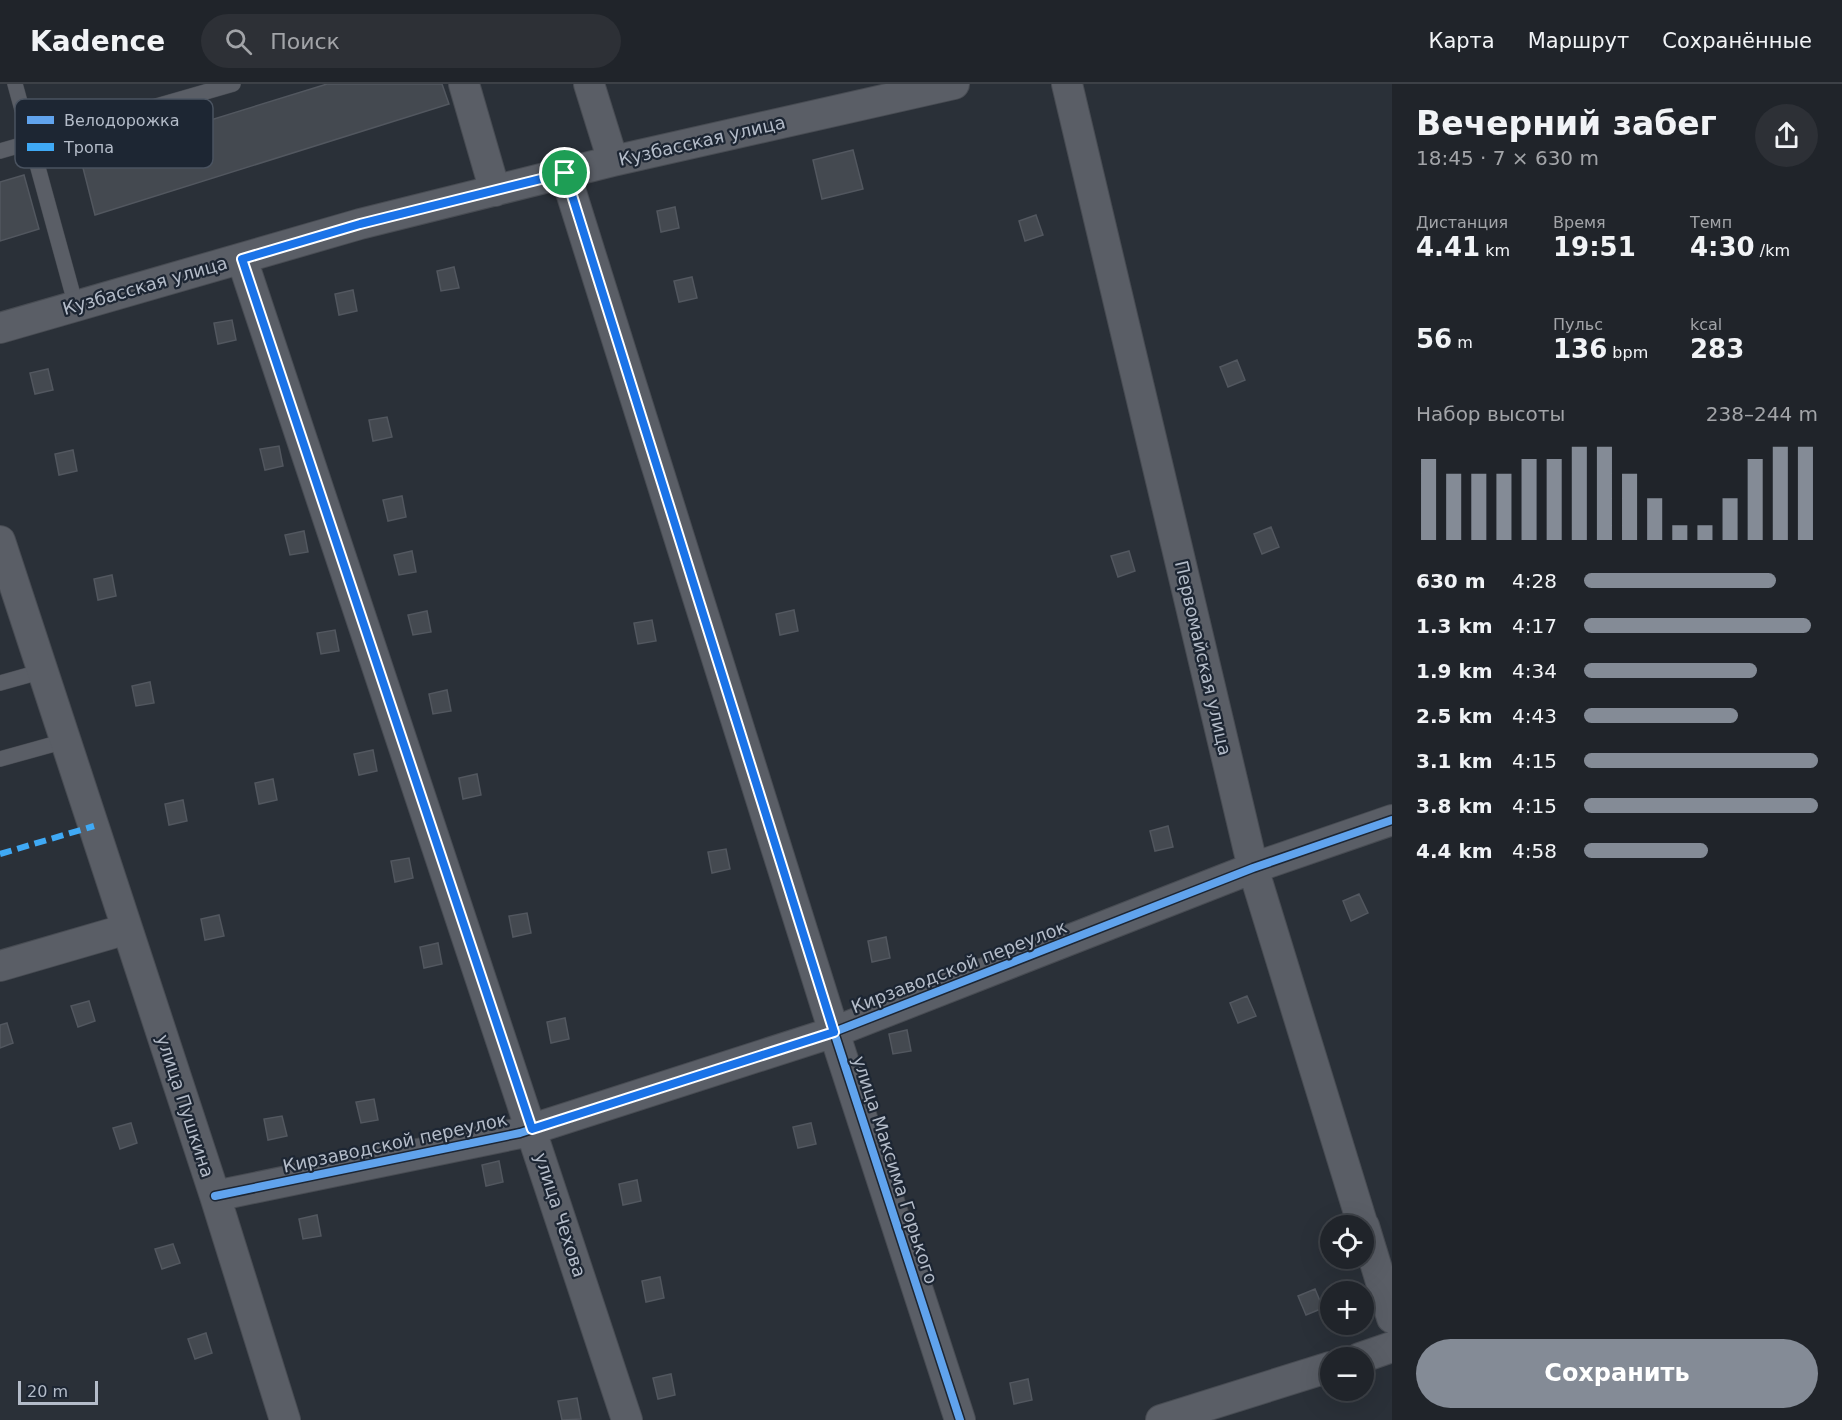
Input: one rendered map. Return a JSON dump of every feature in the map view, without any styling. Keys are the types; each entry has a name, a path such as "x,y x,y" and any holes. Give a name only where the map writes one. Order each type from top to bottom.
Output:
{"street":[{"path":"464,84 495,190"},
{"path":"589,84 613,161"},
{"name":"Кузбасская улица","path":"0,328 360,224 613,161 954,84"},
{"name":"Первомайская улица","path":"1067,84 1253,868 1361,1215"},
{"name":"улица Максима Горького","path":"565,173 834,1032 960,1420"},
{"name":"улица Чехова","path":"242,259 627,1420"},
{"name":"улица Пушкина","path":"0,541 8,591 43,671 215,1196 285,1420"},
{"name":"Кирзаводской переулок","path":"215,1196 532,1129 834,1032 1253,868 1392,820"},
{"path":"0,966 128,929"},
{"name":"Первомайская улица","path":"1374,1259 1392,1318"},
{"path":"1374,1353 1392,1347"},
{"path":"1161,1420 1320,1370"}],"lane":[{"path":"15,84 19,99"},
{"path":"181,99 233,84"},
{"path":"0,151 15,147"},
{"path":"38,168 76,306"},
{"path":"0,683 43,671"},
{"path":"0,759 65,741"}],"building":[{"path":"327,84 442,84 449,104 95,215 83,168 213,168 213,119"},
{"path":"853,150 863,189 822,199 813,160"},
{"path":"24,175 39,229 0,241 0,182"},
{"path":"675,207 679,228 661,232 657,211"},
{"path":"1036,215 1043,235 1025,241 1019,221"},
{"path":"454,267 459,288 441,291 437,271"},
{"path":"692,277 697,298 679,302 674,281"},
{"path":"353,290 357,311 339,315 335,294"},
{"path":"232,320 236,340 218,344 214,323"},
{"path":"1237,360 1245,380 1228,387 1220,367"},
{"path":"48,369 53,390 35,394 30,373"},
{"path":"387,417 392,437 373,441 369,420"},
{"path":"279,446 283,466 265,470 260,449"},
{"path":"73,450 77,471 59,475 55,454"},
{"path":"402,496 406,517 388,521 383,500"},
{"path":"1271,527 1279,547 1262,554 1254,534"},
{"path":"304,531 308,552 290,555 285,535"},
{"path":"412,551 416,572 399,575 394,555"},
{"path":"1129,551 1135,571 1118,577 1111,556"},
{"path":"112,575 116,596 98,600 94,579"},
{"path":"794,610 798,631 780,635 776,614"},
{"path":"427,611 431,632 413,635 408,615"},
{"path":"652,620 656,641 638,644 634,623"},
{"path":"335,630 339,651 321,654 317,633"},
{"path":"150,682 154,703 136,706 132,686"},
{"path":"447,690 451,711 433,714 429,694"},
{"path":"373,750 377,771 359,775 354,754"},
{"path":"477,774 481,795 463,799 459,778"},
{"path":"273,779 277,800 259,804 255,783"},
{"path":"183,800 187,821 169,825 165,804"},
{"path":"1168,826 1173,847 1155,851 1150,831"},
{"path":"726,849 730,869 712,873 708,852"},
{"path":"409,858 413,878 395,882 391,861"},
{"path":"1359,894 1368,913 1351,921 1343,901"},
{"path":"527,913 531,933 513,937 509,916"},
{"path":"219,915 224,936 205,940 201,919"},
{"path":"886,937 890,958 872,962 868,941"},
{"path":"438,943 442,964 424,968 420,947"},
{"path":"1247,996 1256,1016 1238,1023 1230,1003"},
{"path":"89,1001 95,1021 78,1027 71,1006"},
{"path":"565,1018 569,1039 551,1043 547,1022"},
{"path":"7,1023 13,1043 0,1048 0,1025"},
{"path":"907,1030 911,1051 893,1054 889,1034"},
{"path":"374,1099 378,1120 361,1123 356,1102"},
{"path":"282,1116 287,1136 268,1140 264,1119"},
{"path":"131,1123 137,1143 120,1149 113,1128"},
{"path":"811,1123 816,1144 798,1148 793,1127"},
{"path":"499,1161 503,1182 486,1186 482,1165"},
{"path":"637,1180 641,1201 623,1205 619,1184"},
{"path":"317,1215 321,1236 303,1239 299,1219"},
{"path":"173,1244 180,1263 162,1269 155,1249"},
{"path":"660,1277 664,1298 646,1302 642,1281"},
{"path":"1315,1289 1320,1301 1320,1309 1306,1315 1298,1296"},
{"path":"206,1333 212,1353 195,1359 188,1339"},
{"path":"671,1374 675,1395 658,1399 653,1378"},
{"path":"1028,1379 1032,1400 1014,1404 1010,1383"},
{"path":"577,1398 581,1419 562,1420 558,1401"}],"marked path":[{"path":"0,854 94,826"}],"cycle path":[{"path":"565,173 834,1032 960,1420"},
{"path":"215,1196 520,1133 834,1032 1253,868 1392,820"}],"route":[{"path":"565,173 834,1032 532,1129 242,259 360,224 565,173"}]}
